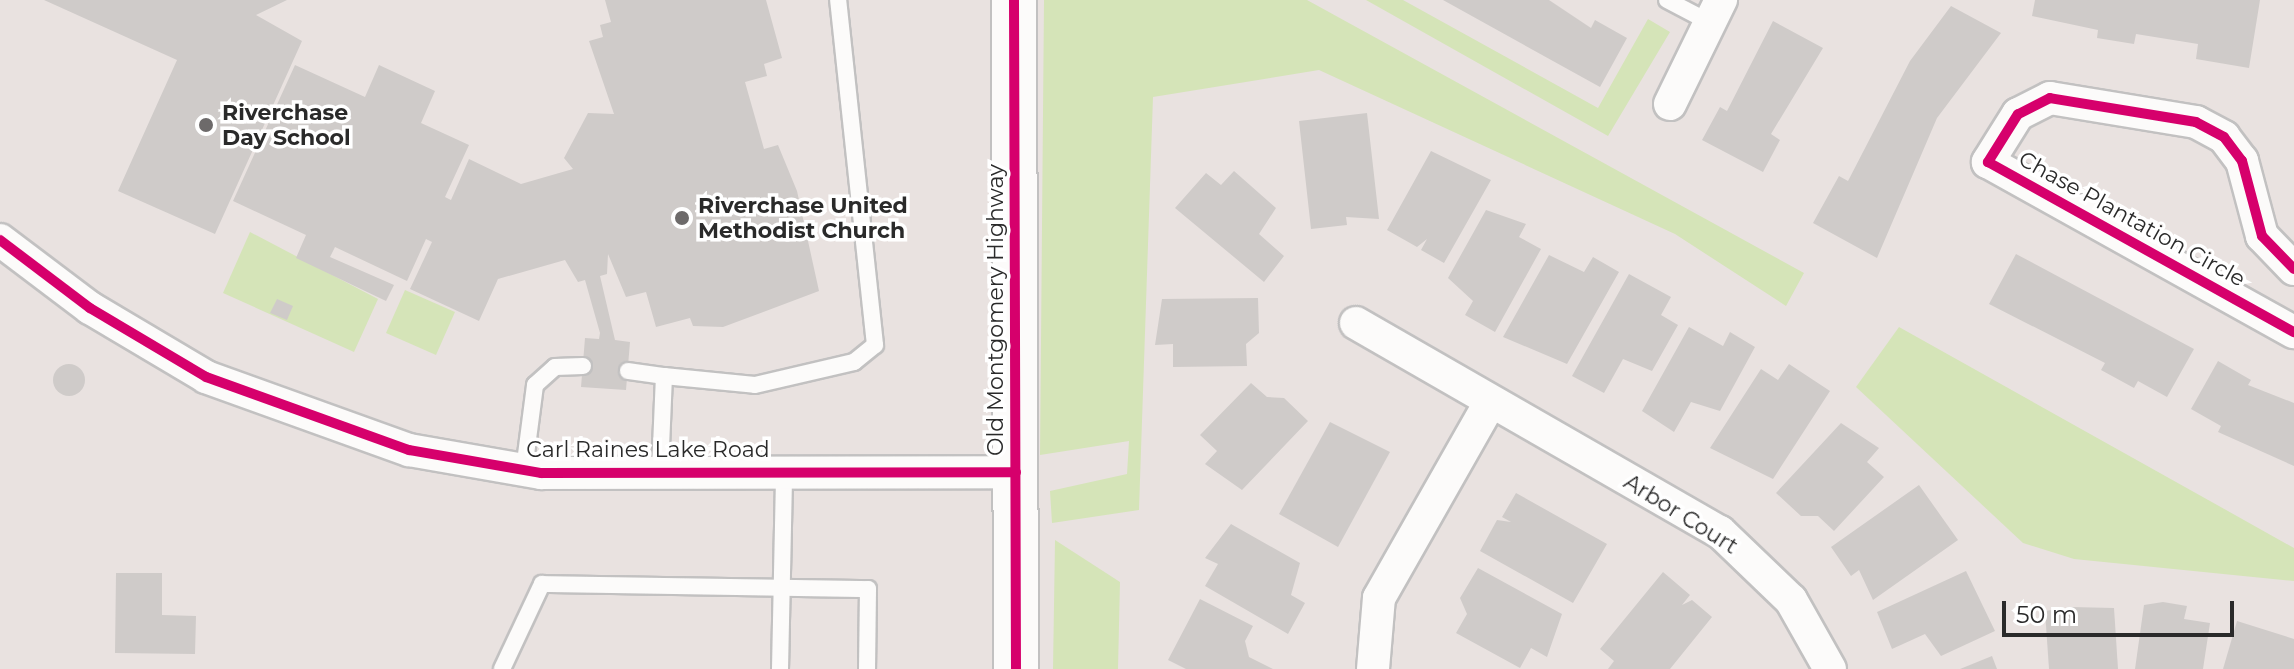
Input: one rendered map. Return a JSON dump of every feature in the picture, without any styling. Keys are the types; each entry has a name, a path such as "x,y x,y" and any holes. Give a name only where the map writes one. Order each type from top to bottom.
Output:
{"street":[{"name":"Old Montgomery Highway","path":"1014,0 1016,669"},
{"path":"1670,104 1716,12"},
{"name":"Chase Plantation Circle","path":"2294,269 2262,236 2242,161 2224,137 2196,122 2050,98 2018,114 1988,162 2294,332"},
{"name":"Carl Raines Lake Road","path":"0,240 152,347 248,396 409,450 524,470 1016,472"},
{"name":"Arbor Court","path":"1356,323 1490,403 1720,532 1791,600 1830,669"},
{"path":"1373,669 1379,598 1490,403"}],"lane":[{"path":"628,371 755,385 854,362 875,345 838,0"},
{"path":"1667,0 1716,12"},
{"path":"524,470 535,385 555,367 583,366"},
{"path":"660,471 664,376"},
{"path":"780,669 784,471"},
{"path":"502,669 542,584 868,589 867,669"}],"green space":[{"path":"1044,0 1307,0 1804,273 1786,306 1675,234 1319,70 1153,97 1139,510 1052,523 1050,491 1127,474 1129,441 1040,455"},
{"path":"1366,0 1403,0 1598,108 1648,19 1670,32 1608,136"},
{"path":"250,232 378,299 354,352 223,293"},
{"path":"405,290 455,312 436,355 386,333"},
{"path":"1899,327 2294,548 2294,581 2074,559 2023,543 1856,387"},
{"path":"1055,540 1120,582 1118,669 1053,669"}],"building":[{"name":"Riverchase Day School","path":"44,0 287,0 256,15 302,41 215,234 118,191 177,60"},
{"name":"Riverchase United Methodist Church","path":"605,0 766,0 782,58 764,64 767,76 745,82 764,149 778,145 797,191 819,291 723,327 693,326 690,318 656,327 646,292 626,297 608,254 607,274 600,276 615,340 630,342 626,390 581,387 585,338 599,339 600,333 585,280 578,282 565,260 498,279 479,321 410,289 432,242 426,239 407,281 335,247 330,257 394,285 386,301 296,258 306,235 233,201 295,65 365,97 379,65 435,91 421,123 469,145 445,197 451,200 469,159 521,184 573,169 564,158 588,113 614,114 589,41 603,37 600,25 611,22"},
{"path":"1443,0 1549,0 1591,28 1595,20 1627,38 1600,87"},
{"path":"2035,0 2260,0 2249,68 2196,59 2198,44 2136,34 2134,44 2097,38 2098,30 2032,16"},
{"path":"1951,6 2001,33 1937,118 1877,258 1813,223 1839,176 1848,181 1910,61"},
{"path":"1773,21 1823,48 1771,134 1780,140 1763,172 1702,140 1720,107 1727,111"},
{"path":"1367,113 1379,219 1346,217 1347,225 1311,229 1299,121"},
{"path":"1431,151 1491,180 1444,263 1421,250 1427,239 1417,247 1387,230"},
{"path":"1234,171 1276,208 1259,234 1284,256 1264,282 1175,208 1206,173 1221,185"},
{"path":"1486,210 1526,224 1519,237 1541,249 1495,332 1465,315 1473,301 1448,278"},
{"path":"2016,254 2194,349 2167,397 2138,381 2134,388 2101,370 2105,363 1989,304"},
{"path":"1549,255 1584,272 1593,257 1619,272 1567,364 1503,337"},
{"path":"1629,274 1671,297 1661,315 1678,325 1652,371 1623,359 1604,393 1572,376"},
{"path":"1258,298 1259,333 1246,344 1247,366 1173,367 1173,344 1155,345 1162,299"},
{"path":"277,299 293,306 287,320 270,313"},
{"path":"1689,327 1723,346 1730,332 1755,347 1720,411 1691,402 1674,432 1642,411"},
{"path":"2218,361 2251,380 2248,385 2294,403 2294,466 2218,432 2221,426 2191,409"},
{"path":"69,364 81,368 85,380 81,392 69,396 57,392 53,380 57,368"},
{"path":"1789,364 1830,391 1773,479 1710,448 1761,369 1778,380"},
{"path":"1251,383 1267,397 1284,398 1308,421 1242,490 1205,464 1217,451 1200,435"},
{"path":"1330,422 1390,452 1338,547 1279,514"},
{"path":"1841,423 1879,448 1867,462 1884,477 1834,531 1818,516 1801,516 1776,493"},
{"path":"1919,485 1958,540 1873,600 1859,570 1851,576 1831,547"},
{"path":"1516,493 1607,544 1573,603 1480,551 1497,520 1511,522 1502,517"},
{"path":"1231,524 1300,563 1291,595 1305,603 1288,634 1205,586 1218,564 1205,558"},
{"path":"1478,568 1562,614 1547,657 1531,648 1520,668 1456,633 1467,614 1460,598"},
{"path":"1966,571 1995,631 1941,656 1925,634 1892,649 1877,612"},
{"path":"1663,572 1690,595 1682,605 1692,600 1712,617 1670,669 1608,669 1614,661 1600,649"},
{"path":"116,573 162,573 162,615 196,616 195,654 115,653"},
{"path":"1200,599 1253,626 1245,641 1249,657 1273,669 1186,669 1168,660"},
{"path":"2163,602 2187,606 2184,619 2210,623 2203,669 2135,669 2144,605"},
{"path":"2071,607 2114,608 2118,669 2049,669 2045,611"},
{"path":"2237,621 2294,639 2294,669 2223,669"},
{"path":"1992,656 1997,669 1960,669"}],"cycle path":[{"path":"1014,0 1016,669"},
{"path":"2294,269 2262,236 2242,161 2224,137 2196,122 2050,98 2018,114 1988,162 2294,332"},
{"path":"0,240 90,308 206,377 409,450 541,473 1016,472"}],"place":[{"name":"Riverchase Day School","path":"206,125"},
{"name":"Riverchase United Methodist Church","path":"682,218"}]}
